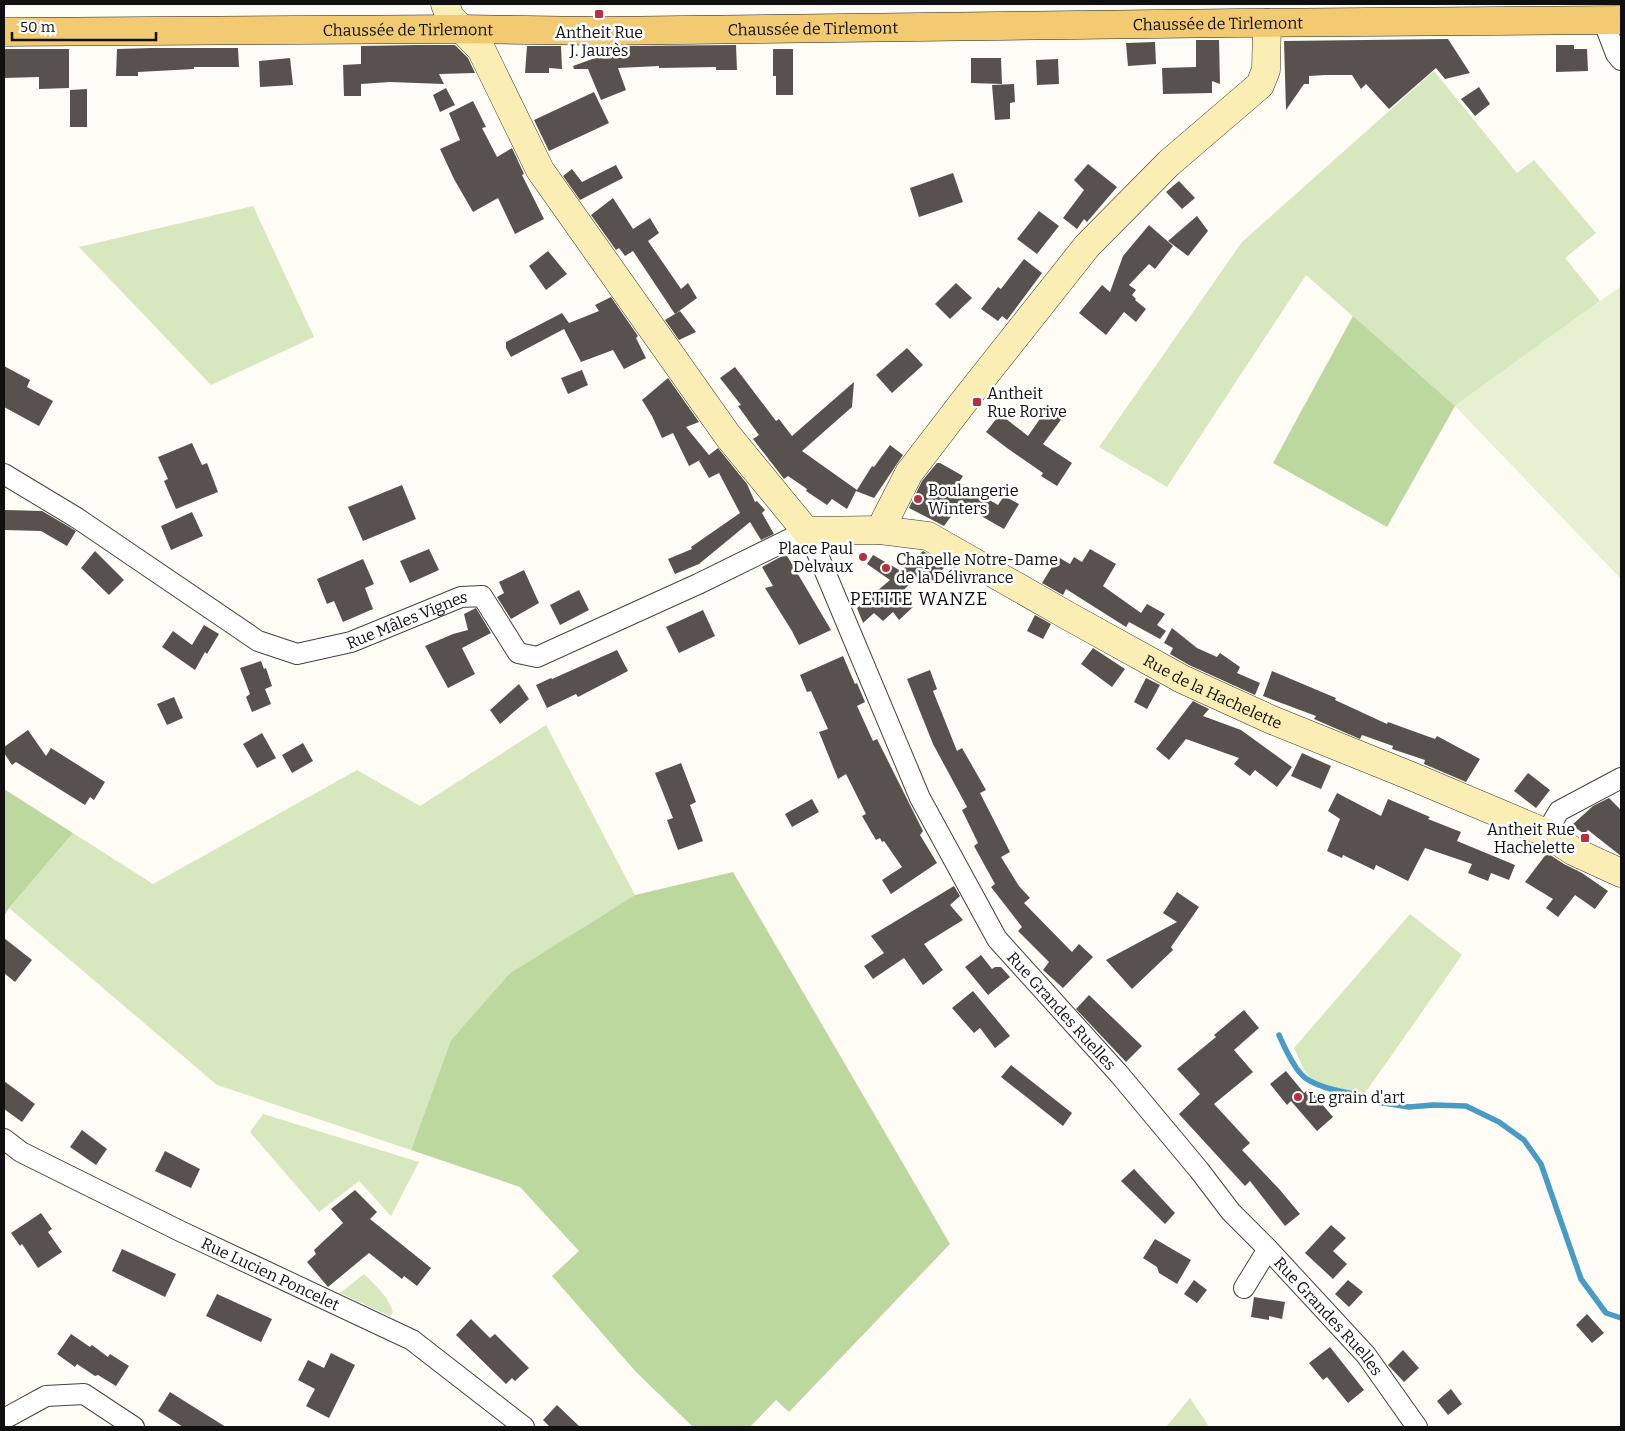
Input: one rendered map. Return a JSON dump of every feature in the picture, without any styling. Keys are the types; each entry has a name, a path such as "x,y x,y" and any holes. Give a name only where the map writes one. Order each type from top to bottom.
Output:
{"main road":[{"name":"Chaussée de Tirlemont","path":"4,32 461,28 600,31 1612,20"}],"street":[{"path":"445,4 450,17 481,49 540,170 728,436 806,531"},
{"path":"1612,20 1616,54 1621,60"},
{"path":"880,530 909,474 1087,246 1169,163 1260,85 1266,70 1267,23"},
{"name":"Rue Mâles Vignes","path":"4,474 77,518 258,641 297,654 352,642 461,597 482,596 518,653 537,657 698,584 806,531"},
{"name":"Rue de la Hachelette","path":"806,531 880,530 928,536 1182,679 1272,720 1546,833 1573,851 1621,873"},
{"name":"Rue Grandes Ruelles","path":"806,531 813,543 920,798 997,939 1119,1074 1199,1170 1231,1212 1268,1248 1366,1354 1417,1427"},
{"path":"1546,833 1559,810 1621,778"},
{"name":"Rue Lucien Poncelet","path":"4,1139 21,1152 180,1231 412,1340 524,1427"},
{"path":"1244,1288 1268,1248"},
{"path":"4,1419 46,1396 84,1394 134,1427"}],"green space":[{"path":"1434,71 1517,173 1534,160 1596,233 1565,258 1600,301 1455,406 1306,275 1167,487 1099,447 1242,242"},
{"path":"253,206 314,337 211,385 79,247"},
{"path":"1621,286 1621,579 1455,406"},
{"path":"1353,316 1455,406 1387,527 1273,463"},
{"path":"546,725 635,895 510,973 451,1040 411,1150 217,1085 9,908 73,833 153,884 357,770 420,806"},
{"path":"4,789 73,833 4,916"},
{"path":"733,872 950,1244 789,1412 776,1400 750,1427 693,1427 636,1372 552,1276 579,1251 520,1187 411,1150 451,1040 510,973 635,895"},
{"path":"1410,914 1462,955 1358,1103 1316,1087 1304,1070 1294,1048"},
{"path":"263,1114 419,1162 391,1216 359,1181 319,1212 250,1132"},
{"path":"364,1274 389,1302 393,1313 390,1316 340,1293"},
{"path":"1190,1398 1209,1427 1166,1427"}],"building":[{"path":"1448,39 1470,73 1445,79 1436,68 1389,109 1366,84 1361,89 1352,75 1309,76 1309,84 1304,84 1286,110 1284,41"},
{"path":"1196,40 1219,40 1220,84 1212,81 1212,93 1163,94 1162,68 1196,67"},
{"path":"1155,42 1156,64 1128,66 1126,43"},
{"path":"455,45 468,58 475,73 439,74 444,84 390,82 361,84 361,96 344,96 343,65 361,64 361,46"},
{"path":"736,45 737,70 716,70 716,67 659,68 659,66 618,68 626,90 601,100 588,69 574,69 573,66 628,46"},
{"path":"1556,45 1574,45 1574,49 1587,49 1588,71 1556,72"},
{"path":"527,46 561,46 562,69 549,68 549,73 525,73"},
{"path":"238,48 239,67 194,67 194,69 138,72 138,76 116,76 117,49"},
{"path":"4,49 69,49 69,88 39,89 39,77 4,78"},
{"path":"773,49 793,49 793,95 776,95 776,76 773,76"},
{"path":"290,58 293,85 260,87 259,61"},
{"path":"971,58 1001,58 1002,84 971,83"},
{"path":"1058,59 1059,84 1037,85 1036,60"},
{"path":"1014,84 1015,102 1010,103 1010,119 995,120 992,85"},
{"path":"1479,87 1490,104 1475,116 1461,99"},
{"path":"446,88 455,105 440,112 433,95"},
{"path":"87,89 87,127 70,127 70,90"},
{"path":"594,92 609,123 549,151 534,120"},
{"path":"473,101 486,127 482,128 497,157 512,148 524,174 522,175 544,219 515,234 498,198 473,212 454,179 440,149 460,140 449,113"},
{"path":"1088,164 1117,187 1087,222 1084,219 1077,229 1063,218 1084,190 1074,180"},
{"path":"616,165 623,178 580,200 563,176 572,169 582,182"},
{"path":"953,173 963,202 919,217 910,188"},
{"path":"1179,181 1195,198 1182,209 1166,192"},
{"path":"613,198 633,229 650,218 659,233 648,241 681,289 688,283 697,298 675,314 633,251 625,256 619,248 616,250 591,215"},
{"path":"1039,211 1059,226 1037,254 1017,239"},
{"path":"1197,216 1208,231 1188,256 1168,241"},
{"path":"1149,225 1173,246 1155,269 1149,264 1129,285 1136,290 1132,295 1135,300 1146,309 1136,322 1124,312 1106,335 1079,313 1102,285 1110,292 1123,256"},
{"path":"548,251 567,274 546,290 529,266"},
{"path":"1024,259 1042,273 1007,320 1002,316 998,321 981,309 998,287 1001,289"},
{"path":"956,283 972,298 950,319 935,304"},
{"path":"611,297 638,336 636,338 646,358 624,369 613,350 581,362 564,329 511,357 506,348 506,342 562,313 569,323 599,311 595,305"},
{"path":"680,311 696,332 679,340 665,320"},
{"path":"907,348 923,365 892,393 876,375"},
{"path":"4,366 30,380 27,387 53,401 39,426 4,407"},
{"path":"735,367 776,421 779,419 792,436 854,382 852,407 802,451 857,490 872,466 874,467 890,445 903,455 874,498 856,491 847,509 832,499 827,505 788,476 784,479 753,439 759,435 738,406 741,405 720,378"},
{"path":"582,370 588,385 568,394 561,378"},
{"path":"668,378 699,422 686,427 709,455 718,448 747,484 755,502 757,501 765,510 762,513 774,534 761,540 750,522 699,564 675,574 668,559 692,549 691,547 740,513 719,473 709,478 699,461 702,459 689,466 673,433 662,438 642,400"},
{"path":"1049,406 1063,417 1043,444 1072,463 1057,486 1041,476 1043,473 986,432 1000,414 1028,436"},
{"path":"192,443 202,465 207,463 218,492 176,509 164,481 168,479 158,457"},
{"path":"937,463 963,476 959,482 998,505 1004,496 1019,504 1004,529 960,504 944,526 909,508 922,481"},
{"path":"402,485 416,519 363,541 348,507"},
{"path":"5,510 42,511 76,531 67,546 41,531 4,530"},
{"path":"192,512 203,536 171,550 161,526"},
{"path":"429,549 439,570 410,583 400,561"},
{"path":"1090,549 1116,564 1103,586 1141,613 1147,604 1165,614 1157,625 1166,631 1160,639 1129,622 1126,627 1066,589 1063,595 1042,583 1058,557 1070,564 1074,557 1082,562"},
{"path":"95,551 124,580 109,595 81,568"},
{"path":"923,551 946,564 935,582 920,573 901,593 913,607 899,620 893,612 883,621 874,613 863,623 857,608 890,580 867,564 873,555 901,571"},
{"path":"786,554 831,630 799,645 765,588 773,586 762,567"},
{"path":"363,559 374,584 365,588 373,609 343,622 334,601 327,604 317,579"},
{"path":"524,570 539,603 511,619 497,597 504,593 499,582"},
{"path":"579,590 589,610 560,625 550,605"},
{"path":"476,608 491,633 462,648 475,674 448,688 425,646 468,630 464,614"},
{"path":"703,610 715,636 679,653 666,627"},
{"path":"1035,615 1051,624 1043,639 1027,631"},
{"path":"204,625 219,634 207,654 205,652 195,670 162,647 173,631 192,645"},
{"path":"1172,628 1197,648 1217,657 1220,653 1240,667 1237,673 1260,683 1255,695 1189,665 1170,654 1173,648 1164,643"},
{"path":"1093,648 1125,669 1112,687 1081,664"},
{"path":"617,650 628,671 578,697 576,694 547,708 536,685"},
{"path":"843,656 865,702 857,706 873,741 877,739 923,831 920,835 937,863 891,894 882,880 902,867 884,841 882,842 880,838 876,840 862,816 866,814 846,774 838,779 819,732 828,729 811,691 807,692 800,675"},
{"path":"261,661 264,669 266,668 272,686 265,689 271,704 252,712 246,697 250,694 240,668"},
{"path":"930,670 937,689 933,691 957,751 962,748 986,790 980,793 1010,852 1001,857 1019,886 1030,898 1024,903 1072,952 1079,944 1093,957 1063,988 1043,970 1049,962 1018,931 1022,927 991,887 995,884 974,846 978,843 962,810 967,807 933,744 907,679"},
{"path":"1272,671 1336,698 1335,700 1387,724 1388,722 1435,739 1437,736 1480,759 1466,782 1424,764 1425,760 1392,749 1393,746 1362,735 1360,739 1314,719 1316,716 1263,696"},
{"path":"1146,678 1160,685 1147,709 1134,702"},
{"path":"519,684 529,699 500,724 490,710"},
{"path":"174,697 183,718 167,725 157,704"},
{"path":"1193,701 1209,709 1203,716 1241,730 1292,767 1277,787 1255,770 1250,776 1234,764 1239,758 1186,739 1169,760 1156,749"},
{"path":"28,730 46,756 51,748 105,782 94,800 90,797 85,805 16,762 12,765 4,753 4,747"},
{"path":"262,733 276,758 257,768 243,744"},
{"path":"303,743 313,761 292,773 282,755"},
{"path":"1302,753 1331,766 1321,789 1291,776"},
{"path":"681,763 696,802 690,805 703,841 678,850 667,820 673,818 655,773"},
{"path":"1528,773 1550,790 1536,808 1514,791"},
{"path":"1337,793 1381,816 1388,799 1430,817 1428,819 1461,832 1457,841 1515,865 1509,880 1491,873 1488,881 1468,873 1472,864 1425,848 1408,881 1376,865 1374,870 1343,855 1342,858 1327,851 1340,819 1328,811"},
{"path":"1609,798 1621,810 1621,856 1588,830 1584,834 1572,825 1593,806"},
{"path":"812,799 819,812 792,827 785,814"},
{"path":"1547,853 1582,873 1608,891 1595,909 1575,895 1558,917 1546,908 1553,899 1525,882"},
{"path":"954,886 960,896 950,905 963,920 924,944 943,970 923,985 904,958 873,979 864,966 884,953 871,936"},
{"path":"1177,892 1199,907 1171,947 1173,950 1132,989 1106,960 1177,922 1163,913"},
{"path":"4,938 32,960 15,982 4,973"},
{"path":"981,955 992,969 1001,967 1010,977 988,995 965,967"},
{"path":"973,991 1010,1036 995,1048 980,1028 974,1033 952,1008"},
{"path":"1089,995 1142,1046 1126,1062 1076,1009"},
{"path":"1244,1010 1259,1028 1234,1050 1253,1072 1214,1104 1250,1143 1242,1150 1300,1214 1285,1226 1250,1181 1245,1186 1179,1114 1200,1094 1177,1069 1216,1037 1214,1035"},
{"path":"1011,1065 1072,1113 1063,1126 1001,1077"},
{"name":"Le grain d'art","path":"1286,1071 1304,1093 1309,1089 1333,1117 1317,1131 1291,1101 1287,1105 1270,1084"},
{"path":"4,1081 35,1104 22,1122 4,1109"},
{"path":"82,1130 107,1149 96,1165 70,1147"},
{"path":"165,1151 200,1169 191,1188 155,1171"},
{"path":"1134,1169 1175,1213 1165,1224 1121,1181"},
{"path":"355,1190 377,1212 370,1219 431,1268 417,1286 404,1276 402,1279 369,1253 328,1287 307,1262 316,1254 314,1250 343,1223 331,1209"},
{"path":"41,1213 52,1229 48,1232 62,1252 38,1268 22,1244 20,1246 11,1233"},
{"path":"1331,1225 1346,1238 1333,1251 1347,1264 1333,1279 1305,1253"},
{"path":"1155,1239 1191,1260 1177,1284 1159,1273 1157,1267 1143,1258"},
{"path":"122,1249 176,1274 165,1297 112,1271"},
{"path":"1194,1280 1207,1290 1197,1303 1184,1294"},
{"path":"1348,1280 1363,1292 1349,1307 1335,1294"},
{"path":"217,1294 272,1319 261,1342 206,1316"},
{"path":"1254,1297 1285,1302 1282,1319 1269,1316 1269,1320 1251,1317"},
{"path":"1587,1314 1604,1333 1592,1343 1576,1325"},
{"path":"471,1319 490,1338 495,1334 529,1368 515,1381 512,1378 506,1384 456,1335"},
{"path":"71,1334 90,1347 92,1345 108,1357 110,1354 129,1366 116,1386 98,1375 95,1376 77,1364 75,1367 57,1354"},
{"path":"1330,1347 1364,1390 1348,1403 1327,1377 1323,1380 1309,1363"},
{"path":"1403,1350 1419,1368 1404,1382 1388,1365"},
{"path":"331,1353 355,1365 329,1418 306,1406 315,1389 298,1380 308,1360 324,1368"},
{"path":"1451,1389 1462,1404 1448,1415 1437,1401"},
{"path":"170,1392 226,1427 183,1427 158,1411"},
{"path":"557,1405 580,1427 550,1427 543,1420"}],"waterway":[{"path":"1279,1035 1294,1065 1306,1079 1329,1088 1360,1095"},
{"path":"1377,1102 1409,1107 1433,1105 1466,1106 1499,1122 1524,1140 1541,1164 1581,1279 1606,1313 1621,1318"}],"place":[{"name":"Antheit Rue J. Jaurès","path":"599,14"},
{"name":"Antheit Rue Rorive","path":"977,402"},
{"name":"Boulangerie Winters","path":"918,499"},
{"name":"Place Paul Delvaux","path":"863,557"},
{"name":"Chapelle Notre-Dame de la Délivrance","path":"886,568"},
{"name":"Antheit Rue Hachelette","path":"1585,838"},
{"name":"Le grain d'art","path":"1298,1097"}],"district":[{"name":"PETITE WANZE","path":"919,599"}]}
